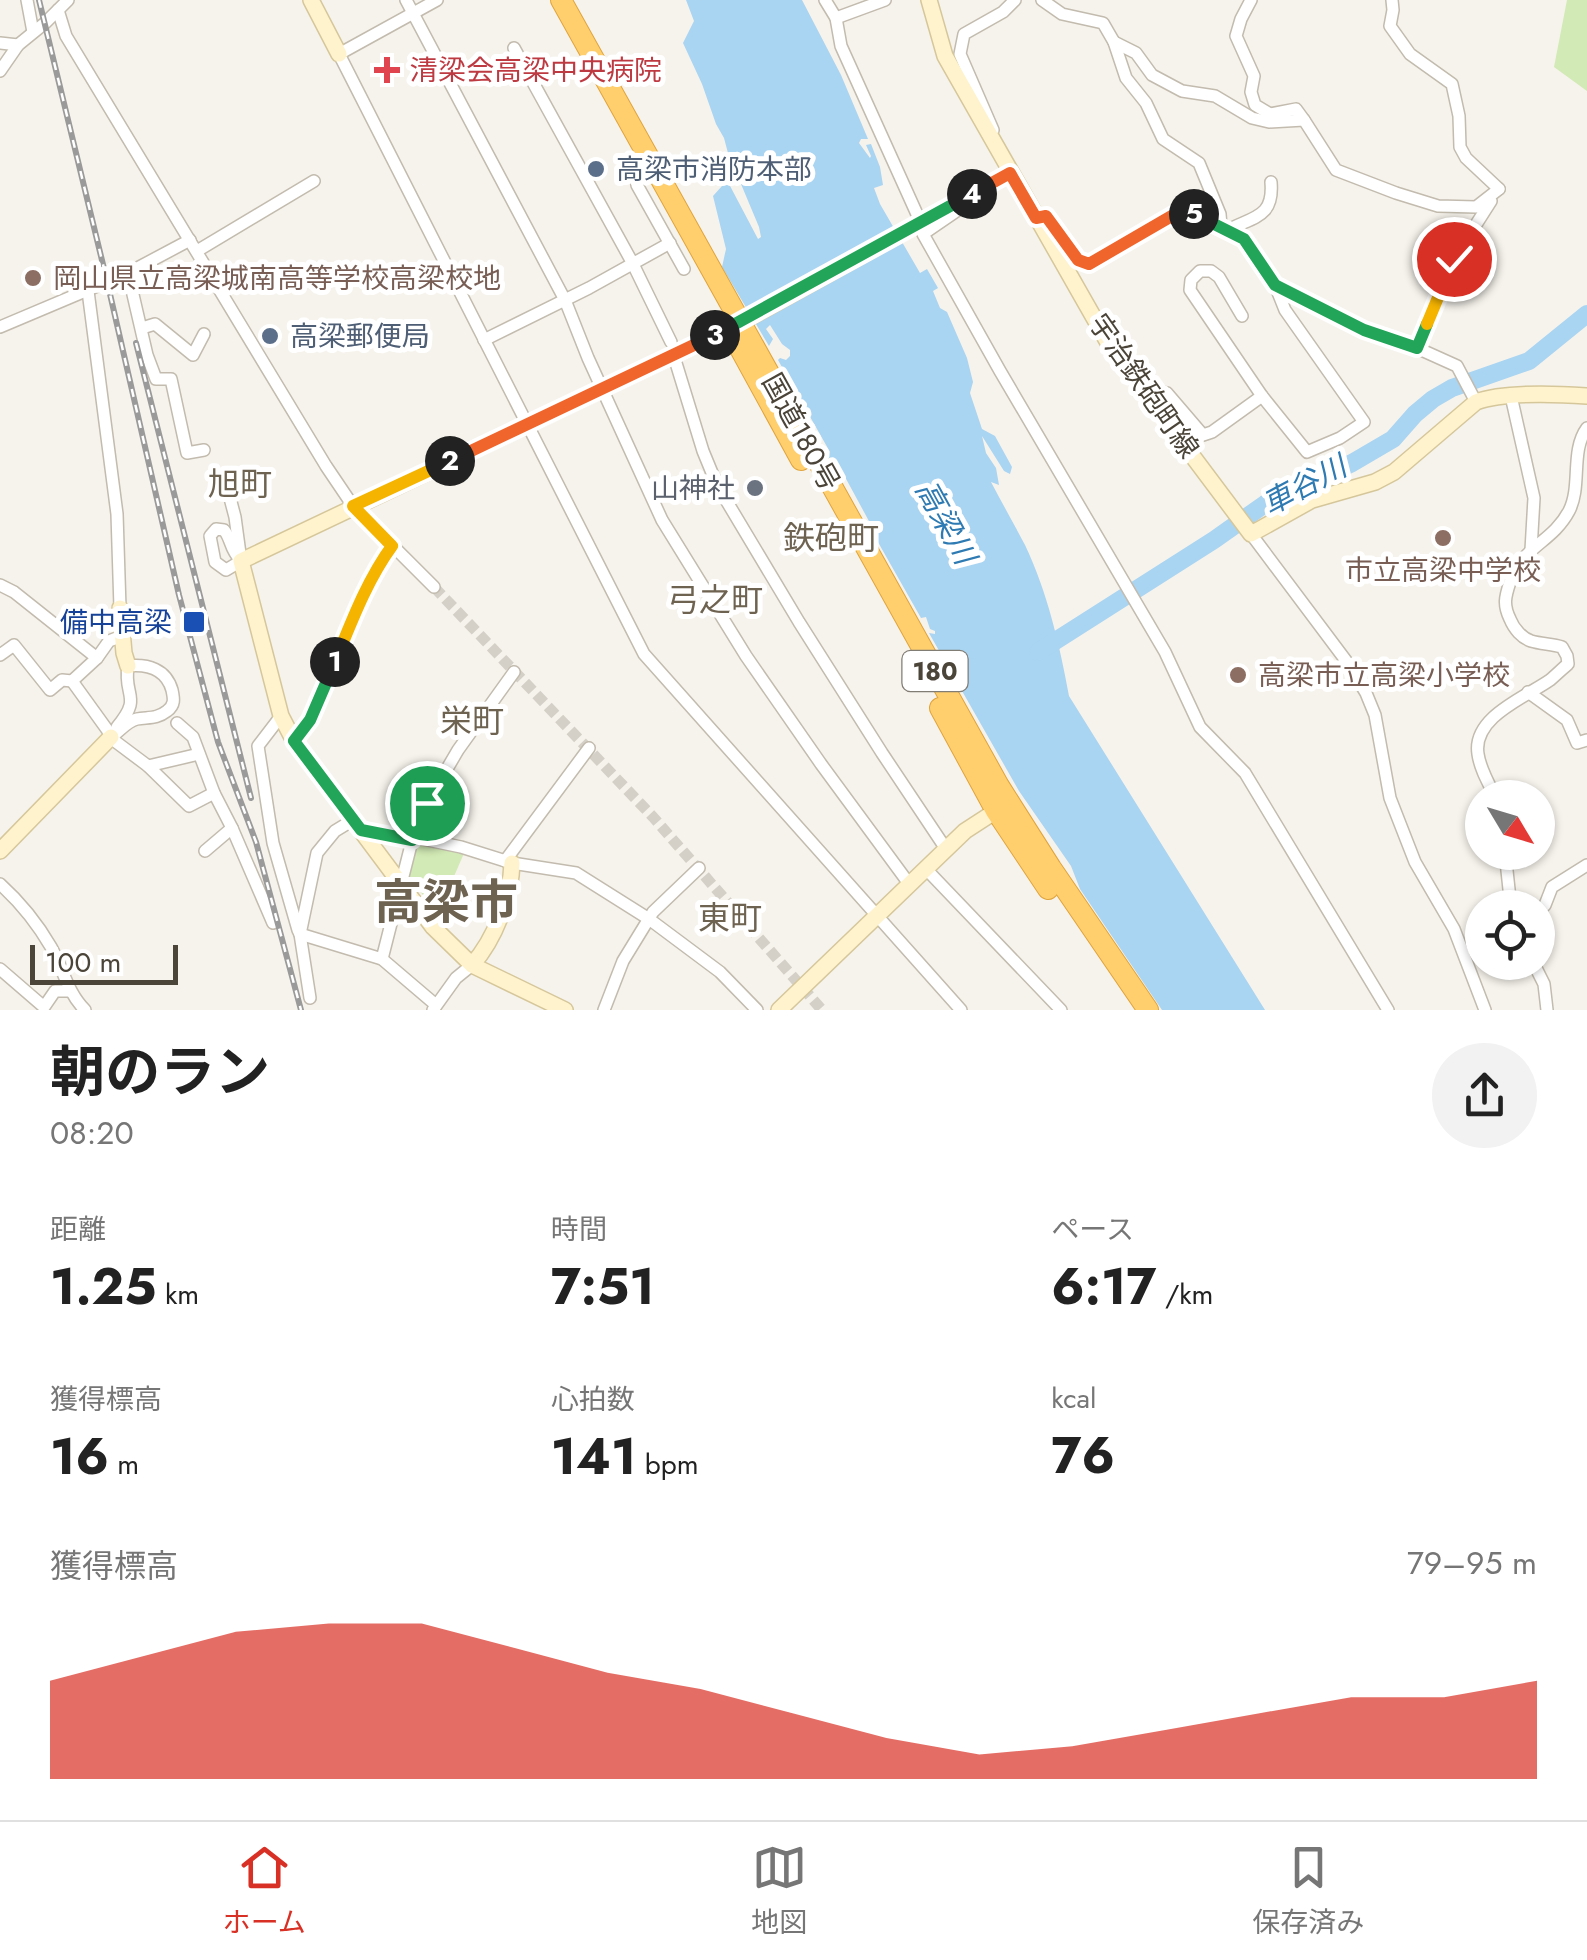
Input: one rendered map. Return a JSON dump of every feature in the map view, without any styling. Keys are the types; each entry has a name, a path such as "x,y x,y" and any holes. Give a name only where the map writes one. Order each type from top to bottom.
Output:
{"highway":[{"name":"国道180号","path":"546,0 636,160 741,322"},
{"name":"国道180号","path":"561,0 741,322 1003,807 1142,1010"}],"main road":[{"path":"311,0 339,54"},
{"name":"宇治鉄砲町線","path":"929,0 945,56 1110,346 1245,526"},
{"path":"565,1010 472,965 433,927 294,741 281,716 241,561 741,322 1010,173"},
{"path":"1245,526 1394,472 1416,456 1474,399 1587,396"},
{"path":"120,608 128,666"},
{"path":"0,850 111,736"},
{"path":"779,1010 946,848 1003,807"},
{"path":"472,965 486,950 500,912 509,886 508,862"}],"street":[{"path":"27,0 33,32"},
{"path":"0,71 18,44 68,0"},
{"path":"406,0 565,300 662,520 766,685 910,885"},
{"path":"437,0 339,54 644,654 961,1010"},
{"path":"825,0 836,18 841,46 916,225"},
{"path":"836,18 885,0"},
{"path":"992,136 994,129 960,54 964,34 1004,12 1016,0"},
{"path":"1042,0 1062,14 1103,23 1126,78 1146,103 1163,139 1200,163 1224,228"},
{"path":"1251,0 1236,36 1254,76 1250,92 1255,105 1270,114 1296,109 1336,170 1438,206 1476,207 1500,189"},
{"path":"1392,0 1390,26 1410,54 1452,84 1460,147 1466,158 1500,189"},
{"path":"58,10 66,36 299,424 353,506 434,587"},
{"path":"1114,42 1136,53 1152,75 1182,91 1215,96 1252,118 1269,122 1304,120"},
{"path":"0,43 18,44"},
{"path":"514,48 632,262 671,342"},
{"path":"636,160 637,185 684,268"},
{"path":"0,326 193,246 314,181"},
{"path":"1224,228 1270,206 1271,182"},
{"path":"1417,348 1454,259 1500,189"},
{"path":"966,198 961,208 923,234 1165,652 1200,726 1245,773 1388,1010"},
{"path":"1036,218 1046,216 1078,260 1089,264 1182,210 1244,239 1275,285 1286,310 1364,422 1307,452 1262,396 1190,290 1192,280 1200,272 1211,270 1242,316"},
{"path":"484,340 670,243"},
{"path":"128,273 156,379 171,379 188,453 204,450"},
{"path":"1275,285 1364,330 1457,366 1474,399"},
{"path":"88,290 117,514 120,608"},
{"path":"142,328 155,324 194,354 204,334"},
{"path":"676,363 717,485 799,622 946,848"},
{"path":"1148,397 1167,393 1203,435 1262,396"},
{"path":"1511,396 1534,498 1530,550"},
{"path":"1488,780 1478,742 1490,722 1568,664 1562,647 1521,636 1504,603 1516,564 1556,529 1571,507 1578,454 1587,428"},
{"path":"230,498 241,561"},
{"path":"1245,526 1347,662 1366,694 1375,715 1390,798 1415,862 1454,929 1485,1010"},
{"path":"294,741 310,720 350,626 392,546"},
{"path":"0,584 96,658"},
{"path":"0,655 14,645 50,690 62,680 72,680 108,641 122,636"},
{"path":"128,666 140,706 137,719"},
{"path":"111,736 137,719 162,715 172,706 170,683 164,674 149,666 128,666"},
{"path":"111,736 130,711 128,666"},
{"path":"382,959 412,838 427,803 458,750 514,672"},
{"path":"72,680 111,736 189,806 214,793"},
{"path":"1528,692 1567,720 1578,743 1587,740"},
{"path":"281,716 258,746 274,843 300,934 310,998"},
{"path":"177,723 193,738 273,923"},
{"path":"508,862 589,748"},
{"path":"148,766 198,754"},
{"path":"300,934 317,853 334,831 357,825 461,847 508,862 576,872 720,972 757,1010"},
{"path":"205,852 232,828"},
{"path":"1551,890 1587,865"},
{"path":"604,1010 623,962 648,919 699,868"},
{"path":"926,869 1061,1010"},
{"path":"0,884 20,902 52,948 70,991 85,1010"},
{"path":"300,934 382,959 435,1008 456,978 472,965"},
{"path":"0,969 45,1008 55,991 70,991"},
{"path":"1542,980 1547,1010"}],"green space":[{"path":"1567,0 1587,0 1587,91 1554,67"},
{"path":"419,841 465,851 438,913 408,877"}],"water":[{"name":"高梁川","path":"686,0 802,0 841,75 868,139 859,143 870,158 866,145 871,144 880,167 883,185 874,188 880,204 920,273 927,269 938,288 933,291 940,308 947,312 967,358 973,382 970,393 982,429 995,436 1012,467 1010,474 1004,471 982,436 999,485 991,482 1025,545 1046,600 1069,696 1265,1010 1162,1010 1019,791 929,633 935,631 930,629 926,617 921,618 838,464 834,468 827,455 830,452 778,360 786,360 790,350 770,325 766,329 773,339 769,346 722,267 726,249 713,196 722,186 729,184 758,239 761,237 683,43 694,21"}],"waterway":[{"name":"車谷川","path":"1038,652 1265,504 1393,439 1433,399 1452,388 1529,361 1587,314"}],"tunnel":[{"path":"434,587 653,817 822,1010"}],"railway":[{"path":"39,0 179,595 218,742 256,842 301,1010"},
{"path":"136,343 251,798"}],"place":[{"name":"清梁会高梁中央病院","path":"387,70"},
{"name":"高梁市消防本部","path":"596,169"},
{"name":"岡山県立高梁城南高等学校高梁校地","path":"33,278"},
{"name":"高梁郵便局","path":"270,336"},
{"name":"山神社","path":"755,488"},
{"name":"市立高梁中学校","path":"1443,538"},
{"name":"備中高梁","path":"194,622"},
{"name":"高梁市立高梁小学校","path":"1238,675"}],"district":[{"name":"旭町","path":"240,484"},
{"name":"鉄砲町","path":"831,538"},
{"name":"弓之町","path":"715,600"},
{"name":"栄町","path":"472,721"},
{"name":"高梁市","path":"446,902"},
{"name":"東町","path":"730,918"}],"route":[{"path":"427,803 412,840 361,830 294,741 310,720 350,626 392,546 353,506 729,329 1010,173 1036,218 1046,216 1078,260 1089,264 1182,210 1244,239 1275,285 1364,330 1417,348 1454,259"}]}
